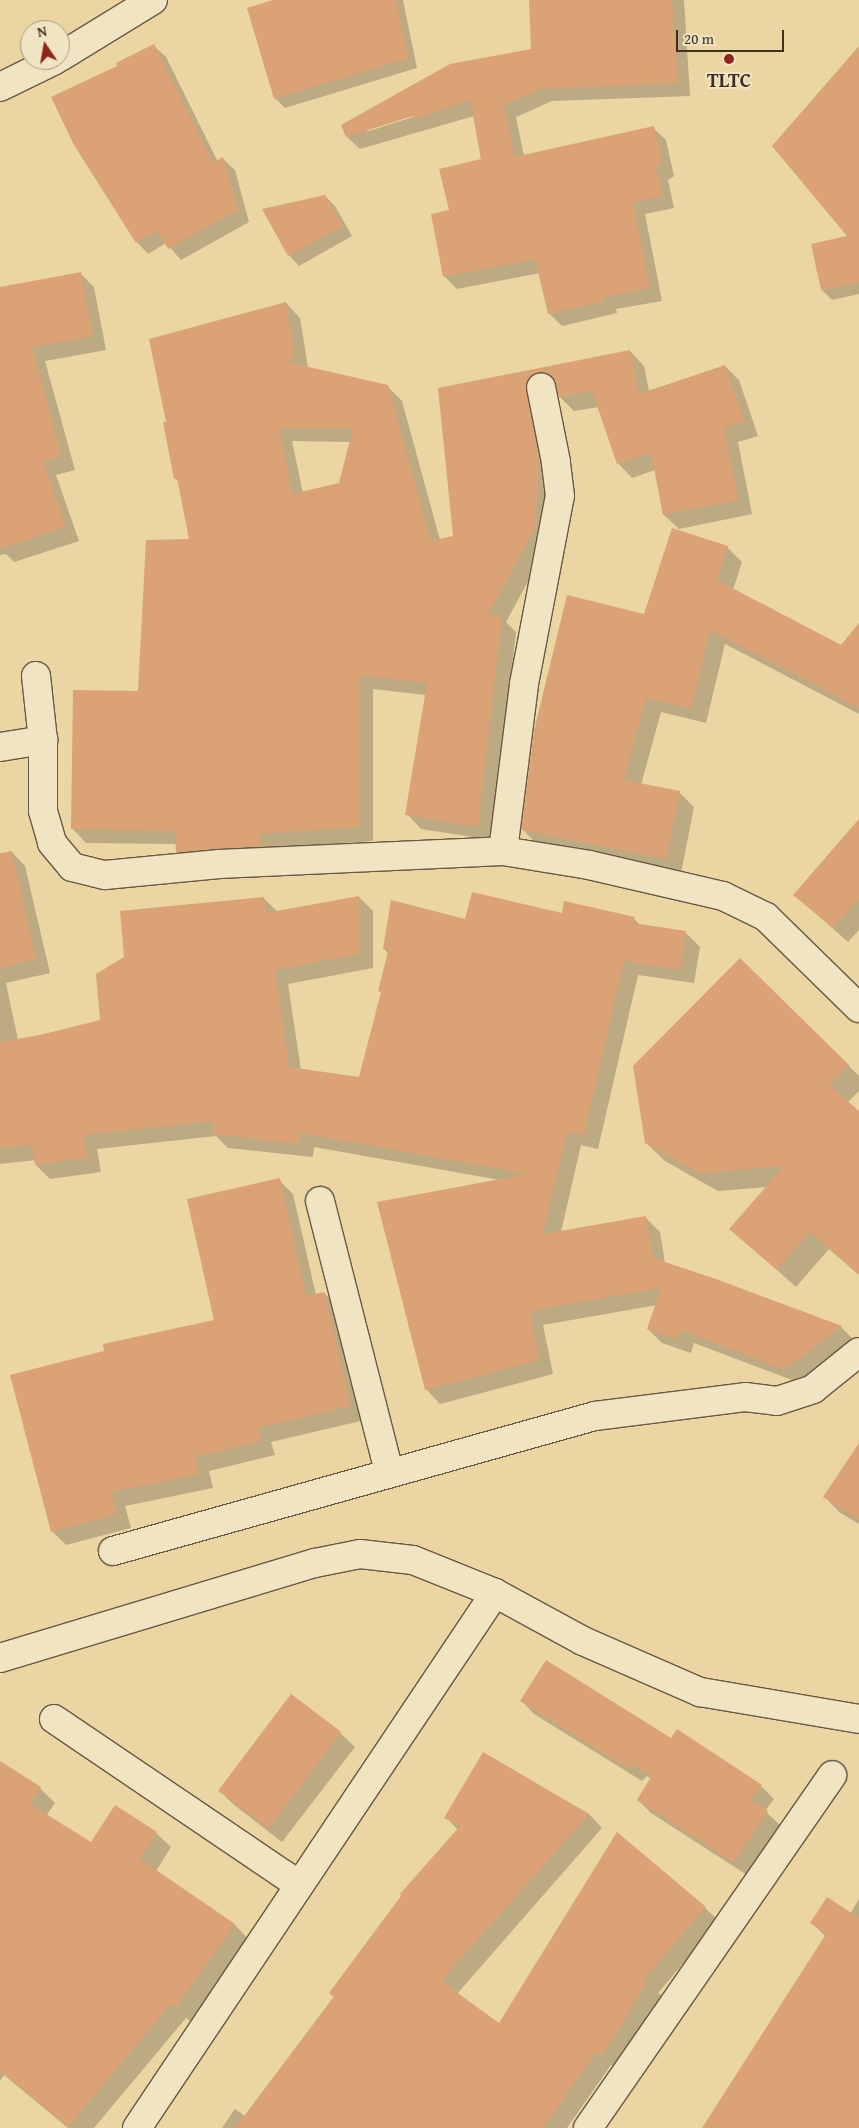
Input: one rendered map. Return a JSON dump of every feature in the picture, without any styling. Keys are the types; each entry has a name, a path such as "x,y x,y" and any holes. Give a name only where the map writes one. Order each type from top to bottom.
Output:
{"street":[{"path":"70,51 153,0"},
{"path":"0,87 35,70"},
{"path":"502,851 524,684 560,496 556,462 541,387"},
{"path":"36,676 44,740 43,811 52,843 72,868 105,875 220,864 502,851 589,865 723,896 766,917 859,1008"},
{"path":"0,747 44,740"},
{"path":"320,1201 389,1472"},
{"path":"113,1551 389,1472 595,1416 745,1397 777,1401 813,1389 859,1352"},
{"path":"0,1658 314,1563 360,1554 413,1560 495,1593 583,1641 700,1692 859,1719"},
{"path":"137,2128 495,1593"},
{"path":"54,1719 300,1885"},
{"path":"588,2128 832,1775"}],"building":[{"path":"273,0 396,0 408,58 274,99 247,8"},
{"path":"529,0 672,0 678,83 539,89 504,105 514,157 654,126 662,163 656,167 662,196 633,202 650,288 604,297 605,301 548,314 535,259 443,277 431,214 449,210 439,169 481,159 470,100 414,119 413,116 346,137 341,125 450,64 531,49"},
{"path":"154,44 213,163 223,157 238,210 168,249 157,230 136,243 74,145 51,97 117,66 116,63"},
{"path":"859,46 859,282 821,290 811,244 847,236 772,146"},
{"path":"325,195 343,226 288,256 262,209"},
{"path":"81,272 93,336 32,347 62,456 43,461 66,527 0,549 0,287"},
{"path":"286,302 295,359 287,362 388,385 431,541 453,536 438,388 630,350 639,394 725,365 744,421 724,428 738,500 663,515 651,453 617,464 592,391 559,397 553,377 546,372 537,372 531,375 526,382 539,460 535,528 488,615 502,617 478,827 405,815 427,683 359,675 359,827 260,834 261,846 176,852 175,831 71,829 73,690 138,691 146,540 189,539 177,478 174,479 163,422 166,422 149,339","holes":["279,428 353,428 339,483 292,494"]},
{"path":"672,528 728,546 717,580 841,645 859,623 859,708 710,630 691,709 646,698 624,780 680,791 666,859 521,830 534,731 567,595 644,614"},
{"path":"859,819 859,898 833,928 793,895"},
{"path":"12,852 36,959 0,968 0,853"},
{"path":"472,892 562,913 564,901 635,917 633,923 686,931 680,970 624,961 584,1135 567,1132 543,1234 646,1216 653,1258 716,1279 842,1326 785,1370 680,1330 677,1340 647,1329 661,1288 530,1311 539,1360 425,1390 377,1202 528,1174 300,1133 299,1144 212,1134 214,1121 84,1135 87,1158 35,1165 32,1145 0,1148 0,1042 40,1035 100,1020 96,974 124,957 120,911 264,897 266,913 359,896 359,954 275,970 289,1067 359,1077 381,992 378,991 389,948 383,949 391,900 465,919"},
{"path":"740,958 849,1065 829,1085 859,1111 859,1274 810,1232 777,1270 729,1229 784,1166 699,1173 645,1143 633,1066"},
{"path":"280,1178 306,1296 324,1292 351,1406 258,1428 261,1441 196,1457 199,1474 112,1492 117,1514 51,1532 10,1375 104,1351 103,1344 214,1320 187,1199"},
{"path":"859,1443 859,1520 823,1497"},
{"path":"546,1660 671,1738 677,1729 762,1785 751,1800 768,1811 734,1863 637,1800 651,1777 633,1764 628,1769 520,1701"},
{"path":"291,1694 341,1732 268,1829 218,1791"},
{"path":"483,1752 589,1814 441,1981 499,2023 617,1832 706,1907 644,1979 648,1981 603,2055 597,2052 543,2128 235,2128 334,1997 329,1993 401,1896 400,1894 460,1826 444,1818"},
{"path":"0,1761 41,1787 30,1804 91,1842 115,1805 157,1832 140,1859 235,1924 176,2008 171,2004 68,2127 0,2071"},
{"path":"827,1897 859,1918 859,2128 702,2128 826,1934 810,1923"}],"place":[{"name":"TLTC","path":"729,59"}]}
